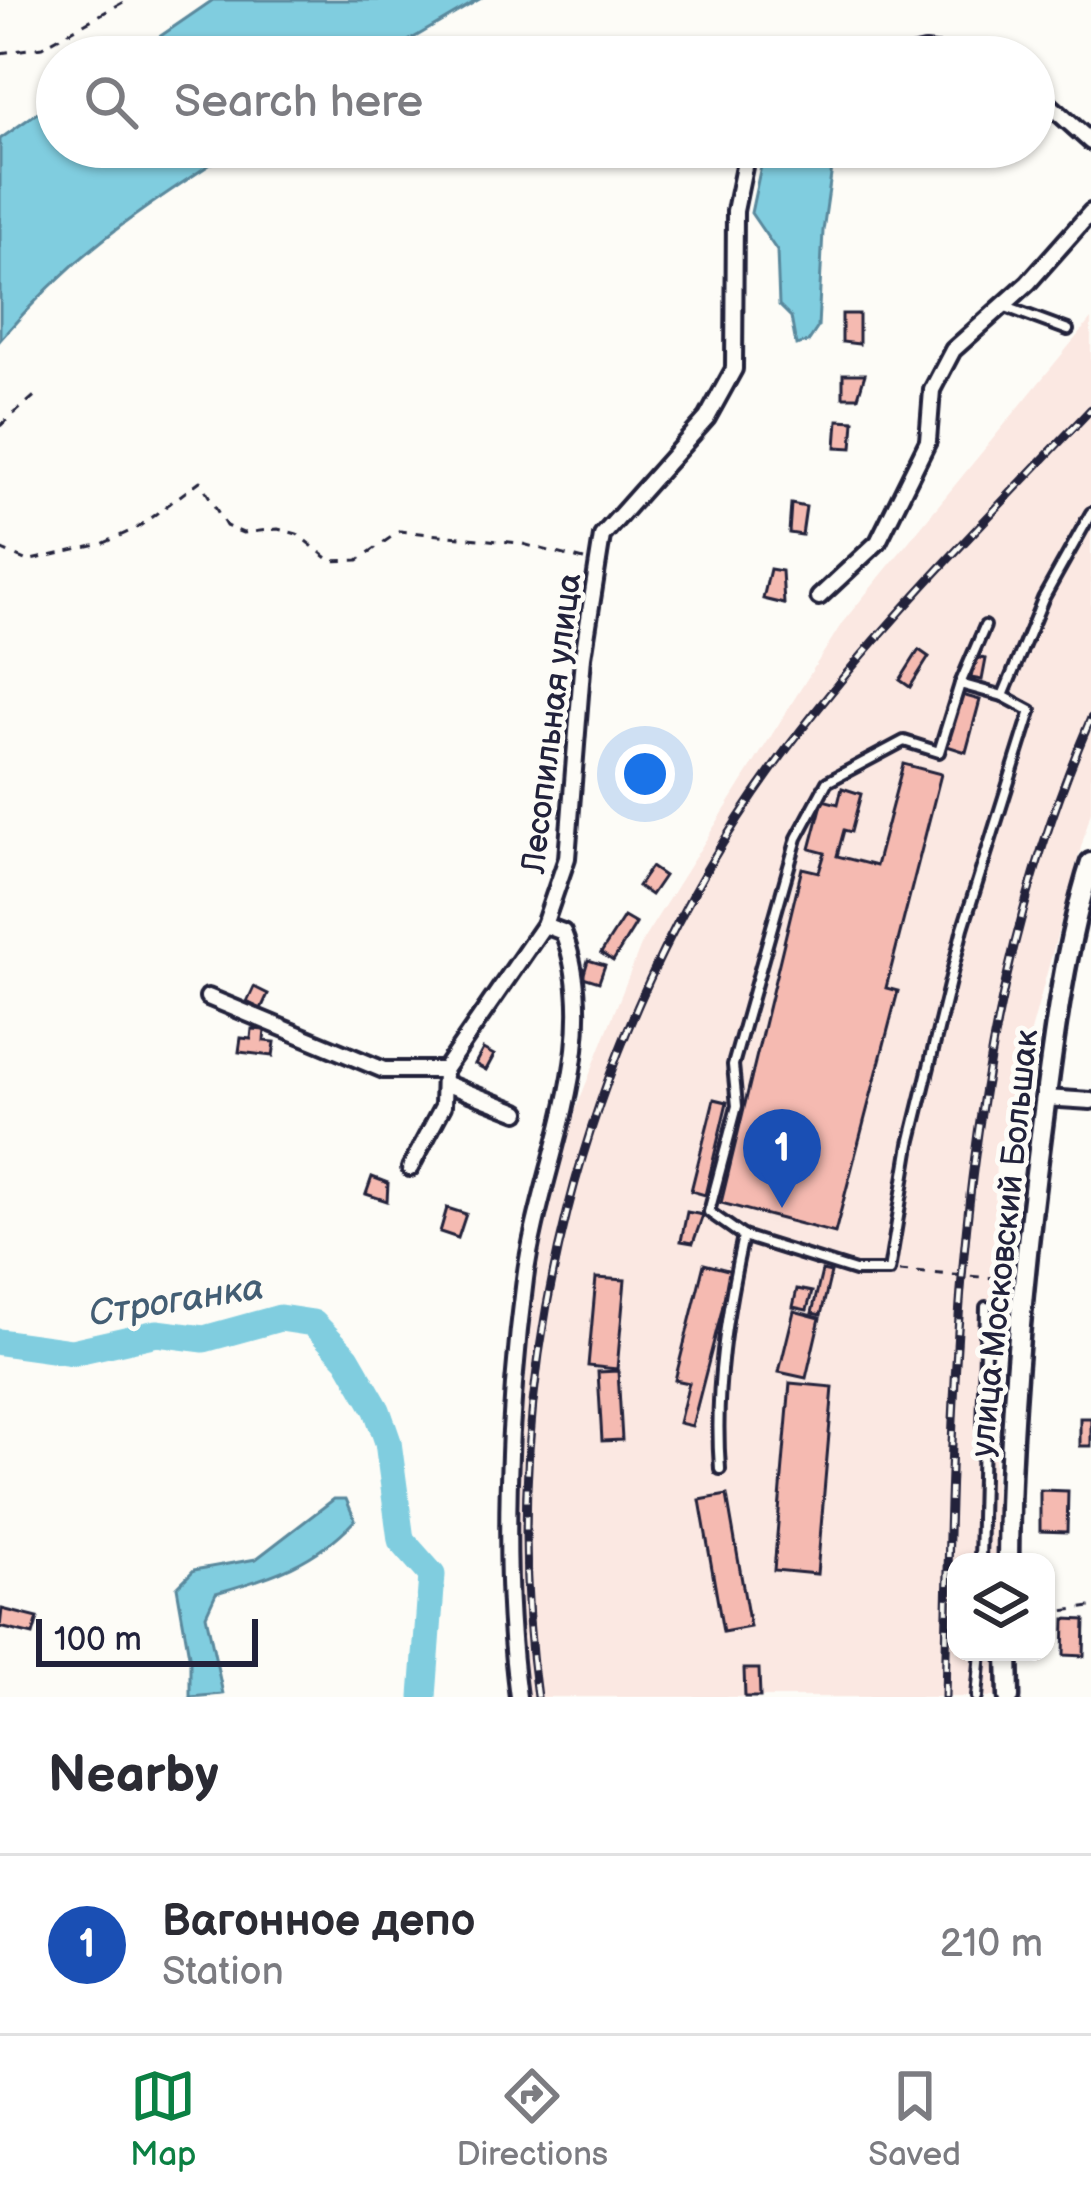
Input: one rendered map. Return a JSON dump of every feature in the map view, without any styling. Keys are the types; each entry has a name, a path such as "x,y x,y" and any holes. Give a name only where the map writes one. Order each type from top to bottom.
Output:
{"street":[{"path":"1055,110 1091,142"},
{"name":"Лесопильная улица","path":"410,1168 443,1106 444,1077 544,925 567,858 583,658 602,536 707,418 734,369 735,211 744,168"},
{"path":"819,597 878,542 928,441 932,390 953,350 1091,212"},
{"name":"улица Московский Большак","path":"1008,1553 1009,1470 1023,1280 1046,1098 1091,863"},
{"path":"518,1697 509,1562 525,1278 573,1058 577,967 563,932 544,925"},
{"path":"208,997 384,1070 444,1077 518,1112"},
{"path":"1046,1098 1091,1101"},
{"path":"1008,1661 1009,1697"}],"lane":[{"path":"1002,306 1068,330"},
{"path":"1003,696 1043,599 1091,513"},
{"path":"960,684 1003,696 1031,711 963,928 910,1144 889,1268 855,1271 742,1236 710,1212 737,1106 733,1065 797,838 826,782 904,741 939,752 960,684 985,626"},
{"path":"720,1469 716,1420 723,1333 742,1236"},
{"path":"980,1553 986,1307"},
{"path":"977,1697 980,1661"}],"path":[{"path":"62,36 127,0"},
{"path":"0,53 36,48"},
{"path":"0,426 38,393"},
{"path":"0,549 27,561 101,544 137,528 200,481 226,526 243,533 296,534 331,561 358,560 400,531 519,543 533,551 581,557 595,576"},
{"path":"889,1268 1023,1280"},
{"path":"1055,1612 1091,1607"}],"shaded area":[{"path":"1091,319 1091,811 996,1160 990,1349 998,1553 947,1553 947,1661 1001,1661 1003,1697 513,1697 510,1413 539,1202 643,940 842,623"}],"water":[{"path":"213,0 478,0 417,36 161,36"},
{"path":"36,114 36,168 205,168 82,257 0,340 0,139"},
{"path":"761,168 832,168 818,327 808,342 796,345 791,317 779,305 777,251 751,213"},
{"path":"334,1499 346,1499 355,1520 340,1535 274,1574 216,1593 206,1615 223,1694 190,1697 190,1661 177,1587 194,1570 256,1559"}],"building":[{"path":"842,314 859,314 859,344 842,342"},
{"path":"843,374 865,374 858,397 843,397"},
{"path":"838,420 854,421 852,448 836,447"},
{"path":"791,504 806,507 802,535 789,533"},
{"path":"770,569 782,571 784,604 763,599"},
{"path":"919,650 929,657 910,687 900,680"},
{"path":"975,657 986,659 982,680 971,678"},
{"path":"962,695 980,700 966,752 947,746"},
{"path":"903,764 941,774 886,988 898,991 835,1233 721,1203 802,868 819,872 825,853 810,849 823,800 838,804 842,788 861,794 851,832 844,830 837,856 876,866"},
{"path":"651,867 664,876 651,895 638,886"},
{"path":"624,917 636,924 613,961 601,953"},
{"path":"588,960 605,965 599,982 583,977"},
{"path":"254,987 268,994 261,1009 247,1002"},
{"path":"252,1029 265,1030 264,1041 275,1042 273,1056 239,1052 241,1038 251,1039"},
{"path":"483,1049 494,1055 486,1070 475,1064"},
{"path":"714,1099 727,1102 705,1195 691,1191"},
{"path":"372,1177 388,1183 387,1201 366,1194"},
{"path":"447,1208 466,1214 458,1238 440,1232"},
{"path":"687,1212 703,1215 693,1243 681,1241"},
{"path":"704,1264 732,1271 692,1426 679,1423 689,1383 675,1380"},
{"path":"822,1271 831,1273 821,1315 812,1313"},
{"path":"596,1278 625,1280 617,1369 588,1366"},
{"path":"797,1289 812,1292 807,1310 793,1307"},
{"path":"794,1311 820,1318 806,1378 779,1372"},
{"path":"618,1371 622,1440 602,1441 598,1372"},
{"path":"790,1383 833,1387 817,1574 774,1570"},
{"path":"1080,1418 1091,1418 1091,1446 1080,1446"},
{"path":"1040,1490 1068,1491 1067,1532 1040,1531"},
{"path":"727,1495 750,1627 723,1632 700,1500"},
{"path":"2,1609 38,1618 33,1635 0,1627"},
{"path":"1065,1619 1085,1620 1084,1656 1064,1655"},
{"path":"744,1669 759,1669 760,1697 745,1697"}],"waterway":[{"name":"Строганка","path":"0,1342 72,1352 157,1333 204,1339 280,1318 313,1323 347,1358 377,1410 388,1442 401,1540 432,1575 423,1697"}],"railway":[{"path":"537,1697 527,1576 529,1454 542,1332 568,1211 603,1093 650,979 706,871 808,721 925,584 1091,409"},
{"path":"945,1697 959,1322 987,1077 1012,957 1046,837 1091,718"}],"place":[{"name":"Вагонное депо","path":"782,1208"}]}
